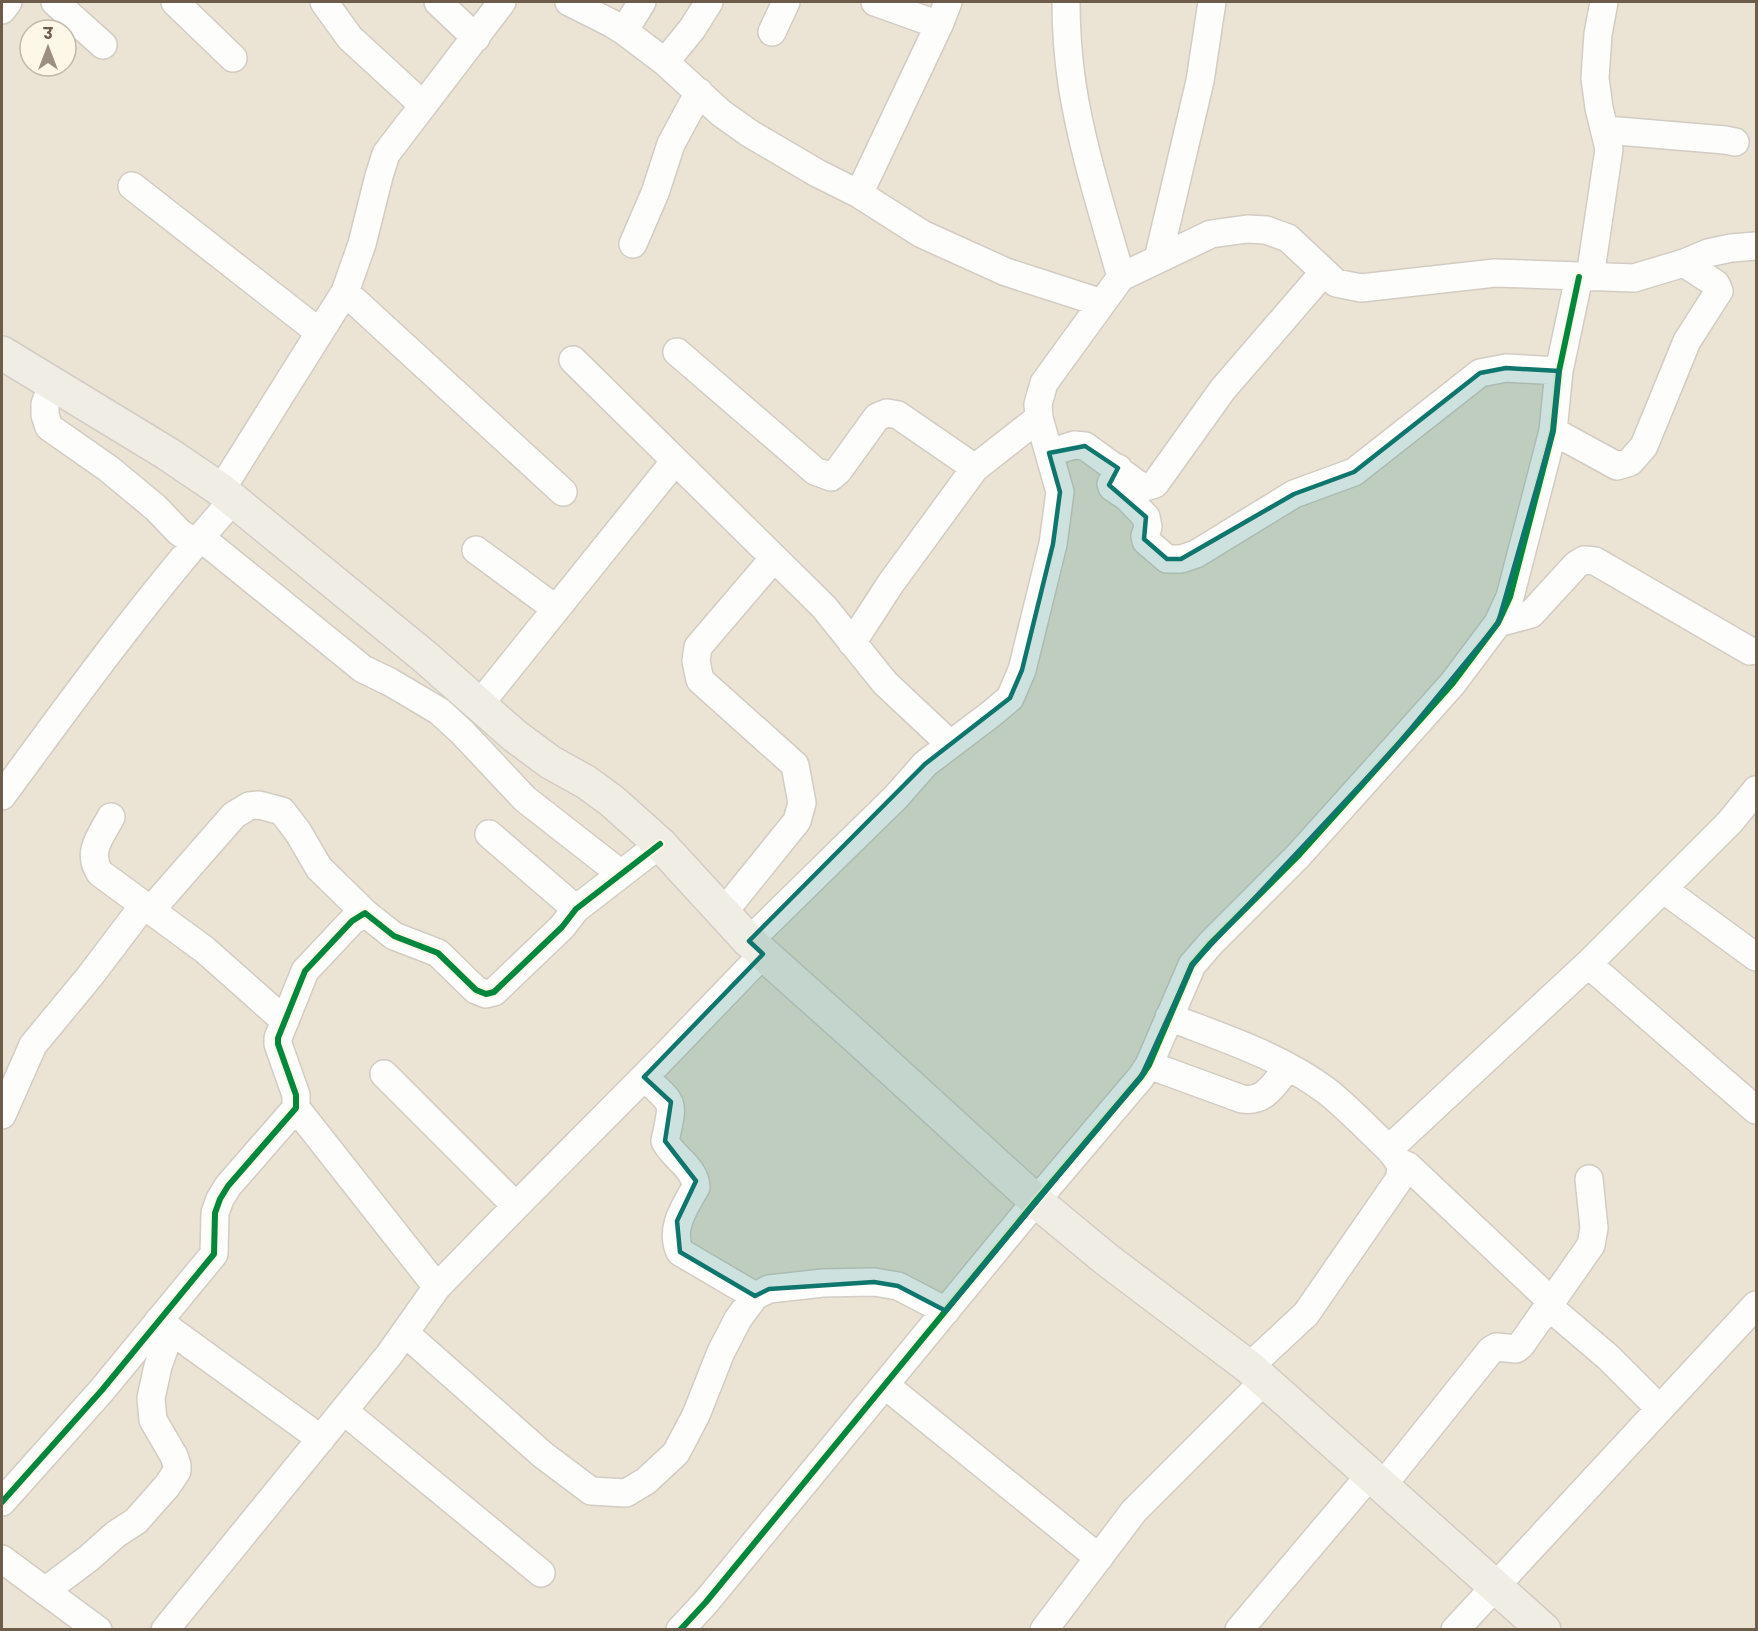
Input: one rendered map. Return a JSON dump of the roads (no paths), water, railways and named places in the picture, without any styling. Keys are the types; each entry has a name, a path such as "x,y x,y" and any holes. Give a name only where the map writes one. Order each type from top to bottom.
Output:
{"main road":[{"path":"2,353 168,454 228,494 524,742 612,801 660,844 722,914 756,947 1036,1201 1106,1259 1257,1374 1544,1629"}],"street":[{"path":"2,10 8,2"},
{"path":"55,2 104,45"},
{"path":"175,2 233,58"},
{"path":"324,2 350,38 423,105"},
{"path":"438,2 476,38"},
{"path":"2,796 78,693 198,540 228,494 319,332 345,292 362,244 386,154 502,2"},
{"path":"569,2 624,32 665,62 722,113 749,133 859,195 922,234 1006,272 1102,303"},
{"path":"624,32 642,2"},
{"path":"665,62 692,29 709,2"},
{"path":"772,32 786,2"},
{"path":"859,195 944,13 874,2"},
{"path":"1066,2 1067,43 1078,115 1120,277"},
{"path":"1158,259 1200,81 1212,2"},
{"path":"680,1629 706,1602 1149,1065 1192,966 1211,943 1313,839 1453,683 1498,623 1510,597 1553,430 1559,371 1584,277 1608,161 1609,149 1599,108 1595,78 1598,34 1604,2"},
{"path":"633,244 655,193 671,144 699,92"},
{"path":"1606,130 1735,142"},
{"path":"132,186 319,332"},
{"path":"165,1629 344,1411 405,1333 437,1287 644,1077 756,947 926,764 1010,698 1022,670 1053,544 1060,492 1039,418 1038,404 1044,383 1120,277 1211,234 1247,230 1266,230 1288,238 1336,283 1361,288 1495,273 1634,279 1684,264 1708,253 1756,246"},
{"path":"1553,430 1617,466 1630,462 1644,447 1687,341 1719,291 1716,284 1684,264"},
{"path":"1049,453 1074,445 1085,446 1140,486 1155,484 1223,389 1324,272"},
{"path":"345,292 563,492"},
{"path":"677,352 822,475 831,477 838,471 877,417 887,413 898,415 975,468"},
{"path":"573,360 824,607 885,682 950,744"},
{"path":"1118,468 1111,484 1146,517 1148,527 1144,536 1146,541 1167,559 1181,559 1196,554 1294,494 1354,472 1480,373 1506,368 1559,371"},
{"path":"53,384 45,404 45,415 49,427 109,469 156,508 179,532 198,540 363,669 439,711 525,799 621,874"},
{"path":"852,643 891,583 975,468 1039,418"},
{"path":"480,705 675,460"},
{"path":"476,550 556,609"},
{"path":"722,914 797,821 802,803 795,765 700,680 696,661 698,647 774,558"},
{"path":"1498,623 1531,615 1576,565 1584,560 1595,561 1750,651"},
{"path":"1395,1156 1730,822 1756,789"},
{"path":"2,1115 33,1045 146,909 234,815 249,806 259,805 282,811 298,832 319,868 365,913 394,936 438,953 476,990 486,994 501,987 562,927 576,909 660,844"},
{"path":"111,817 93,851 94,864 100,873 146,909 205,950 285,1021"},
{"path":"489,834 576,909"},
{"path":"1663,889 1756,957"},
{"path":"365,913 352,921 305,971 278,1044 296,1095 296,1108 437,1287"},
{"path":"1588,964 1756,1110"},
{"path":"1168,1017 1244,1046 1288,1067 1329,1093 1660,1409"},
{"path":"1149,1065 1242,1100 1252,1101 1266,1094 1288,1067"},
{"path":"384,1074 516,1206"},
{"path":"644,1077 670,1101 672,1111 665,1141 675,1156 693,1173 696,1181 696,1187 677,1221 676,1244 680,1252 755,1296"},
{"path":"2,1502 102,1390 165,1326 214,1254 215,1213 228,1186 296,1108"},
{"path":"1044,1629 1134,1511 1257,1374 1306,1314 1398,1181 1402,1172 1395,1156"},
{"path":"1239,1629 1377,1480 1491,1350 1496,1347 1516,1349 1521,1345 1591,1245 1594,1228 1589,1179"},
{"path":"405,1333 543,1455 591,1491 626,1493 646,1481 676,1453 696,1415 721,1352 738,1319 755,1296 769,1289 823,1283 874,1282 898,1286 946,1311"},
{"path":"1455,1629 1756,1305"},
{"path":"165,1326 321,1439"},
{"path":"45,1591 116,1534 136,1521 177,1471 174,1456 153,1420 152,1398 165,1326"},
{"path":"885,1386 1099,1558"},
{"path":"344,1411 541,1573"},
{"path":"2,1560 98,1629"}]}
